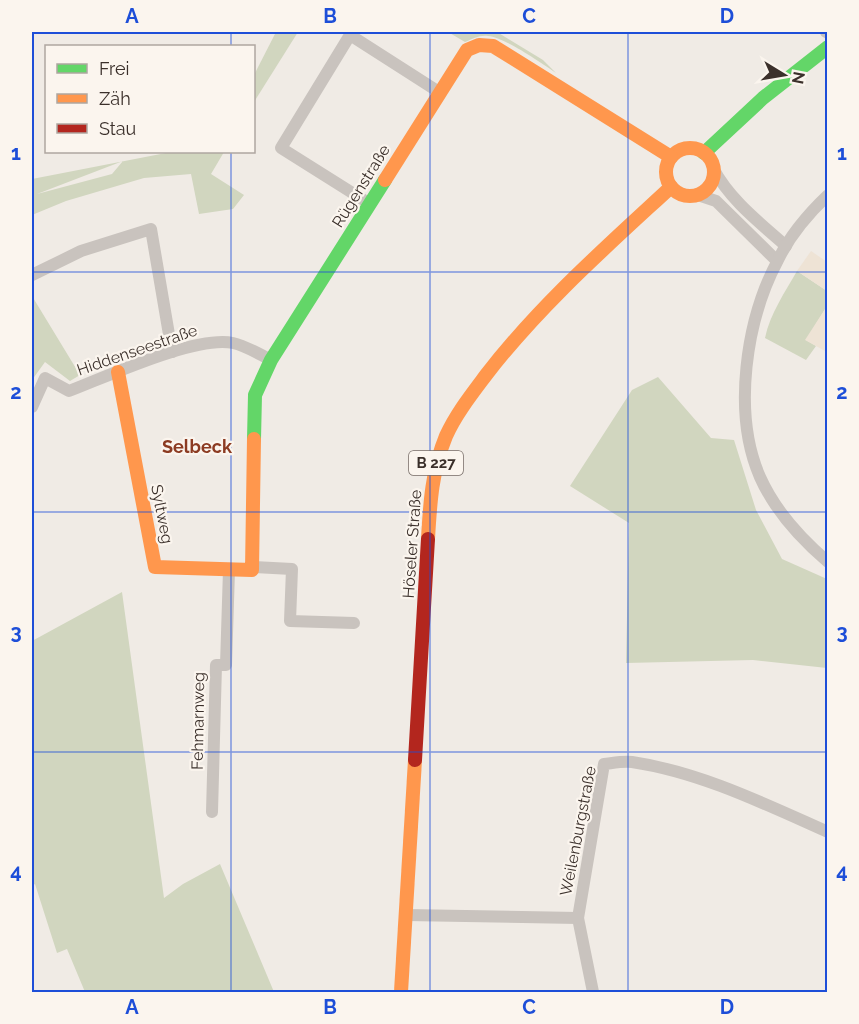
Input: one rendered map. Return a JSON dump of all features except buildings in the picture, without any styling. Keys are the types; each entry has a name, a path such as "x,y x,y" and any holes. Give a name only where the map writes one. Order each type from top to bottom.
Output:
{"main road":[{"name":"Rügenstraße","path":"252,569 255,395 271,360 467,50 479,45 493,46 671,157"},
{"path":"704,153 763,98 828,47"},
{"path":"688,148 704,153 711,161 713,168 712,181 698,195 679,194 671,187 666,171 671,157 688,148"},
{"name":"Höseler Straße","path":"401,993 431,490 437,461 454,419 502,354 561,288 671,187"},
{"name":"Syltweg","path":"118,372 155,567 252,569"}],"street":[{"path":"370,204 281,148 350,35 439,92"},
{"path":"713,168 721,182 781,253"},
{"path":"698,195 716,201 781,253"},
{"path":"827,196 803,220 781,253 761,301 748,359 745,392 752,451 760,476 771,498 806,543 828,562"},
{"path":"32,275 81,251 151,229 172,352"},
{"name":"Hiddenseestraße","path":"32,407 45,378 69,391 172,352 211,342 232,343 271,360"},
{"path":"252,569 292,569 290,621 354,623"},
{"name":"Fehmarnweg","path":"212,812 216,664 226,665 228,570"},
{"name":"Weilenburgstraße","path":"593,993 578,918 604,764 630,761 696,777 828,831"},
{"path":"406,915 578,918"}],"green space":[{"path":"276,32 298,32 255,100 255,73"},
{"path":"448,32 497,32 543,60 556,73 495,37 482,36 465,42"},
{"path":"166,153 223,153 211,174 244,195 233,209 199,214 191,174 144,178 66,201 32,215 32,179 121,162 37,194 112,174 123,161"},
{"path":"797,271 827,291 827,306 806,340 816,346 806,360 765,338 774,312"},
{"path":"32,296 80,375 70,381 45,362 32,380"},
{"path":"658,377 711,438 734,440 756,510 782,559 827,579 827,668 753,660 626,663 629,523 570,486 632,390"},
{"path":"122,592 164,898 183,884 220,864 274,992 85,992 67,949 57,953 35,884 32,886 32,641"}],"shaded area":[{"path":"811,251 827,262 827,291 797,271"},
{"path":"827,306 827,352 805,340"}],"traffic: fast":[{"path":"704,153 763,98 828,47"},
{"path":"254,439 255,395 271,360 385,180"}],"traffic: slow":[{"path":"385,180 467,50 479,45 493,46 671,157"},
{"path":"690,148 707,155 714,172 707,189 690,196 673,189 666,172 673,155 690,148"},
{"path":"428,539 431,500 441,449 454,420 464,405 507,349 551,301 671,187"},
{"path":"118,372 155,567 252,570 254,439"},
{"path":"401,992 415,760"}],"traffic: jam":[{"path":"415,760 428,539"}],"district":[{"name":"Selbeck","path":"197,446"}]}
